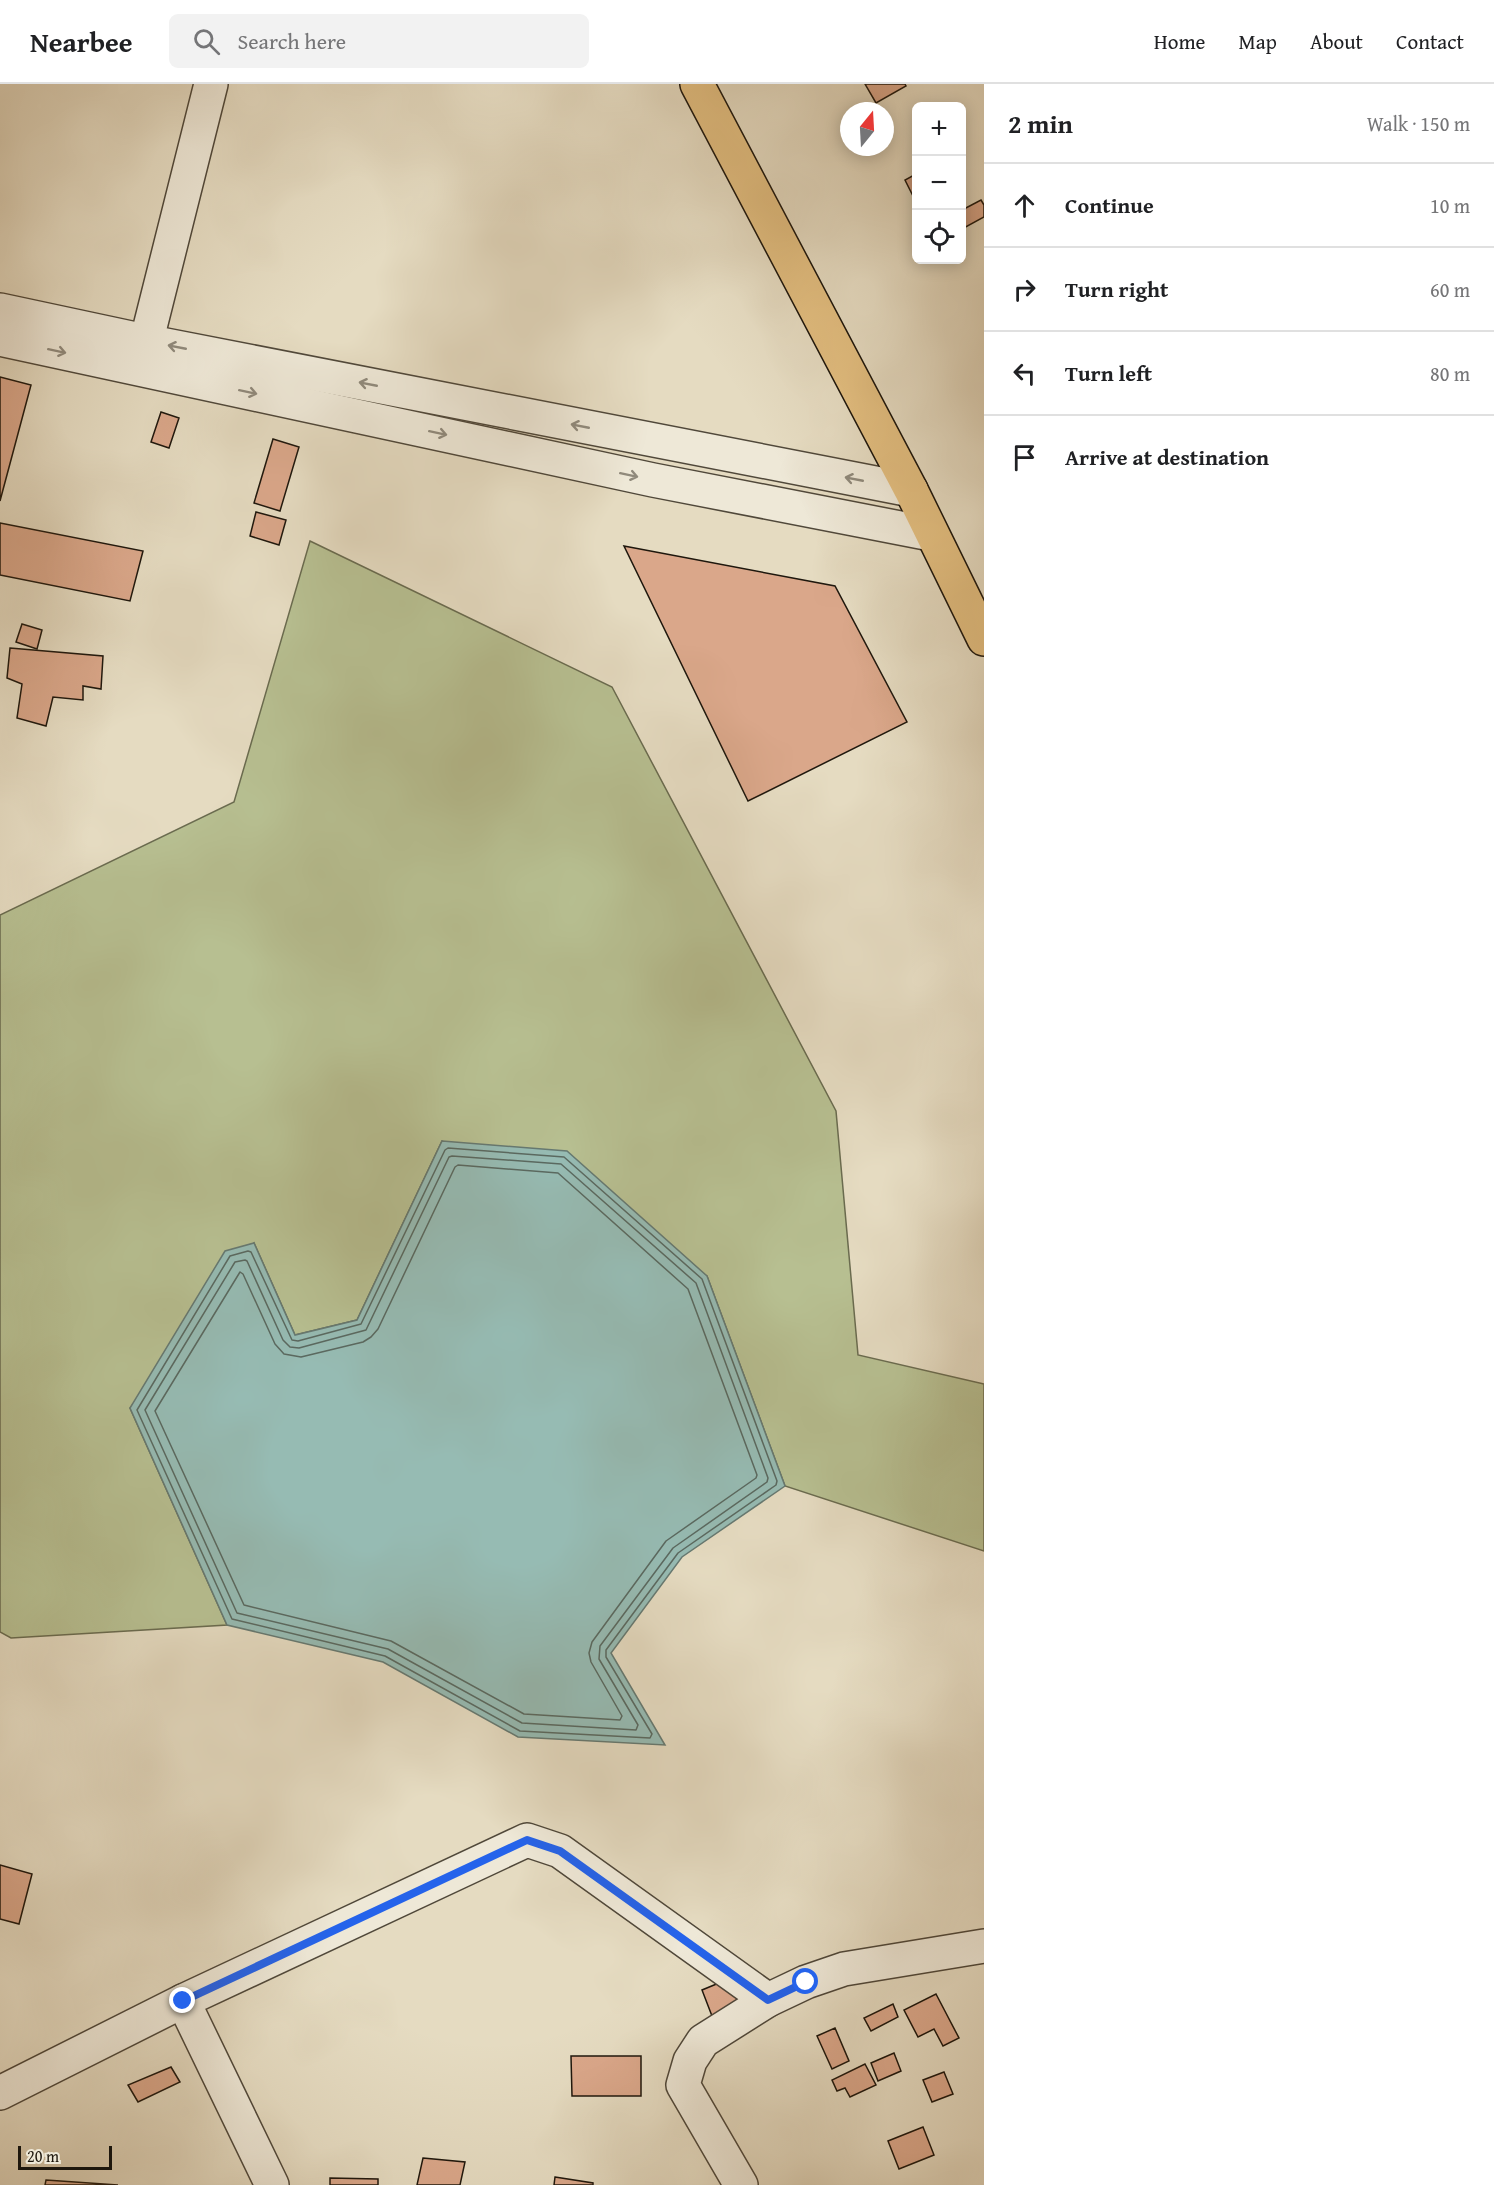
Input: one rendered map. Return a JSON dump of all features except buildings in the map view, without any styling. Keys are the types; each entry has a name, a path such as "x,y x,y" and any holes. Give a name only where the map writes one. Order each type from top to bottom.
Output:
{"highway":[{"path":"698,84 911,490 984,639"}],"street":[{"path":"143,355 211,84"},
{"path":"0,310 143,355 653,480 932,534"},
{"path":"0,339 143,355 911,490"},
{"path":"0,2092 183,2001 527,1840 560,1851 768,2000"},
{"path":"741,2185 683,2085 690,2061 703,2041 768,2000 806,1982 844,1968 984,1946"},
{"path":"183,2001 272,2185"}],"green space":[{"path":"310,541 612,687 836,1111 858,1355 984,1384 984,1551 785,1486 707,1276 442,1141 357,1320 295,1335 254,1243 130,1408 227,1625 11,1638 0,1632 0,915 234,802"}],"water":[{"path":"442,1141 567,1151 707,1276 785,1486 682,1557 611,1653 665,1745 518,1737 383,1662 227,1625 130,1408 225,1251 254,1243 295,1335 357,1320"}],"route":[{"path":"183,2001 527,1840 560,1851 768,2000 806,1982"}]}
